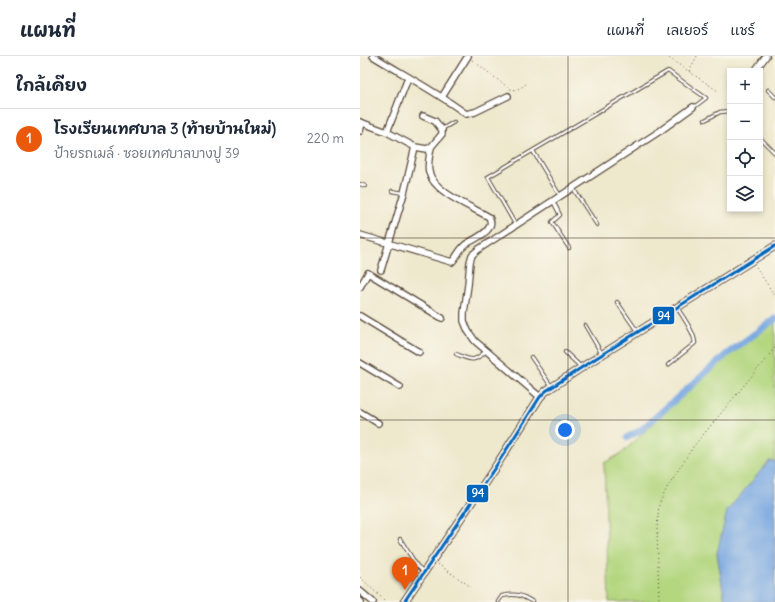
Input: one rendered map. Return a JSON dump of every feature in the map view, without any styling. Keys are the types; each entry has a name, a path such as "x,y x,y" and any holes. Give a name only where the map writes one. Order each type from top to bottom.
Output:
{"street":[{"path":"442,97 467,56"},
{"path":"757,68 766,56"},
{"path":"375,57 442,97 466,114 508,96"},
{"path":"387,132 408,78"},
{"path":"540,397 475,341 468,331 464,321 472,255 552,200 660,131 693,107"},
{"path":"360,131 361,123 387,132 415,147 427,149 431,147 442,134 442,130 435,121 423,116"},
{"path":"380,270 404,193 415,147"},
{"path":"360,235 452,262 465,244 479,237 490,225 491,219 489,217 447,194 434,180 428,170 431,147"},
{"path":"404,602 496,466 540,397 551,387 602,354 775,246"},
{"path":"361,285 368,273 442,318"},
{"path":"360,316 419,352"},
{"path":"360,363 400,387"},
{"path":"360,412 378,423"},
{"path":"360,591 373,602"}],"lane":[{"path":"516,225 488,177 668,71 706,98 693,107"},
{"path":"768,90 775,97"},
{"path":"705,120 720,112 727,111"},
{"path":"442,130 454,122"},
{"path":"762,140 775,153"},
{"path":"533,151 560,196"},
{"path":"360,184 365,186"},
{"path":"572,188 597,225"},
{"path":"392,191 404,193"},
{"path":"552,200 560,215 552,222 569,248"},
{"path":"617,302 637,332"},
{"path":"668,365 695,343 695,339 677,307"},
{"path":"584,325 602,354"},
{"path":"456,354 470,360 474,360 478,359 486,351"},
{"path":"565,352 581,368"},
{"path":"531,357 551,387"},
{"path":"400,539 417,566 424,573"},
{"path":"498,602 502,596 512,594 523,596 533,602"}],"path":[{"path":"467,56 510,89 514,90 526,84"},
{"path":"666,56 718,91"},
{"path":"688,71 697,56"},
{"path":"751,260 775,296"},
{"path":"659,602 657,529 659,504 668,486 693,447 775,348"},
{"path":"433,560 471,587"},
{"path":"360,577 386,602"}],"green space":[{"path":"775,318 775,461 769,461 717,553 725,602 609,602 604,463 622,453 715,365"}],"water":[{"path":"769,461 775,461 775,602 725,602 717,553 727,511"}],"waterway":[{"path":"628,437 641,430 727,354 775,319"}],"transit line":[{"name":"94","path":"404,602 496,466 540,397 546,391 775,246"}],"place":[{"name":"โรงเรียนเทศบาล 3 (ท้ายบ้านใหม่)","path":"405,590"}]}
